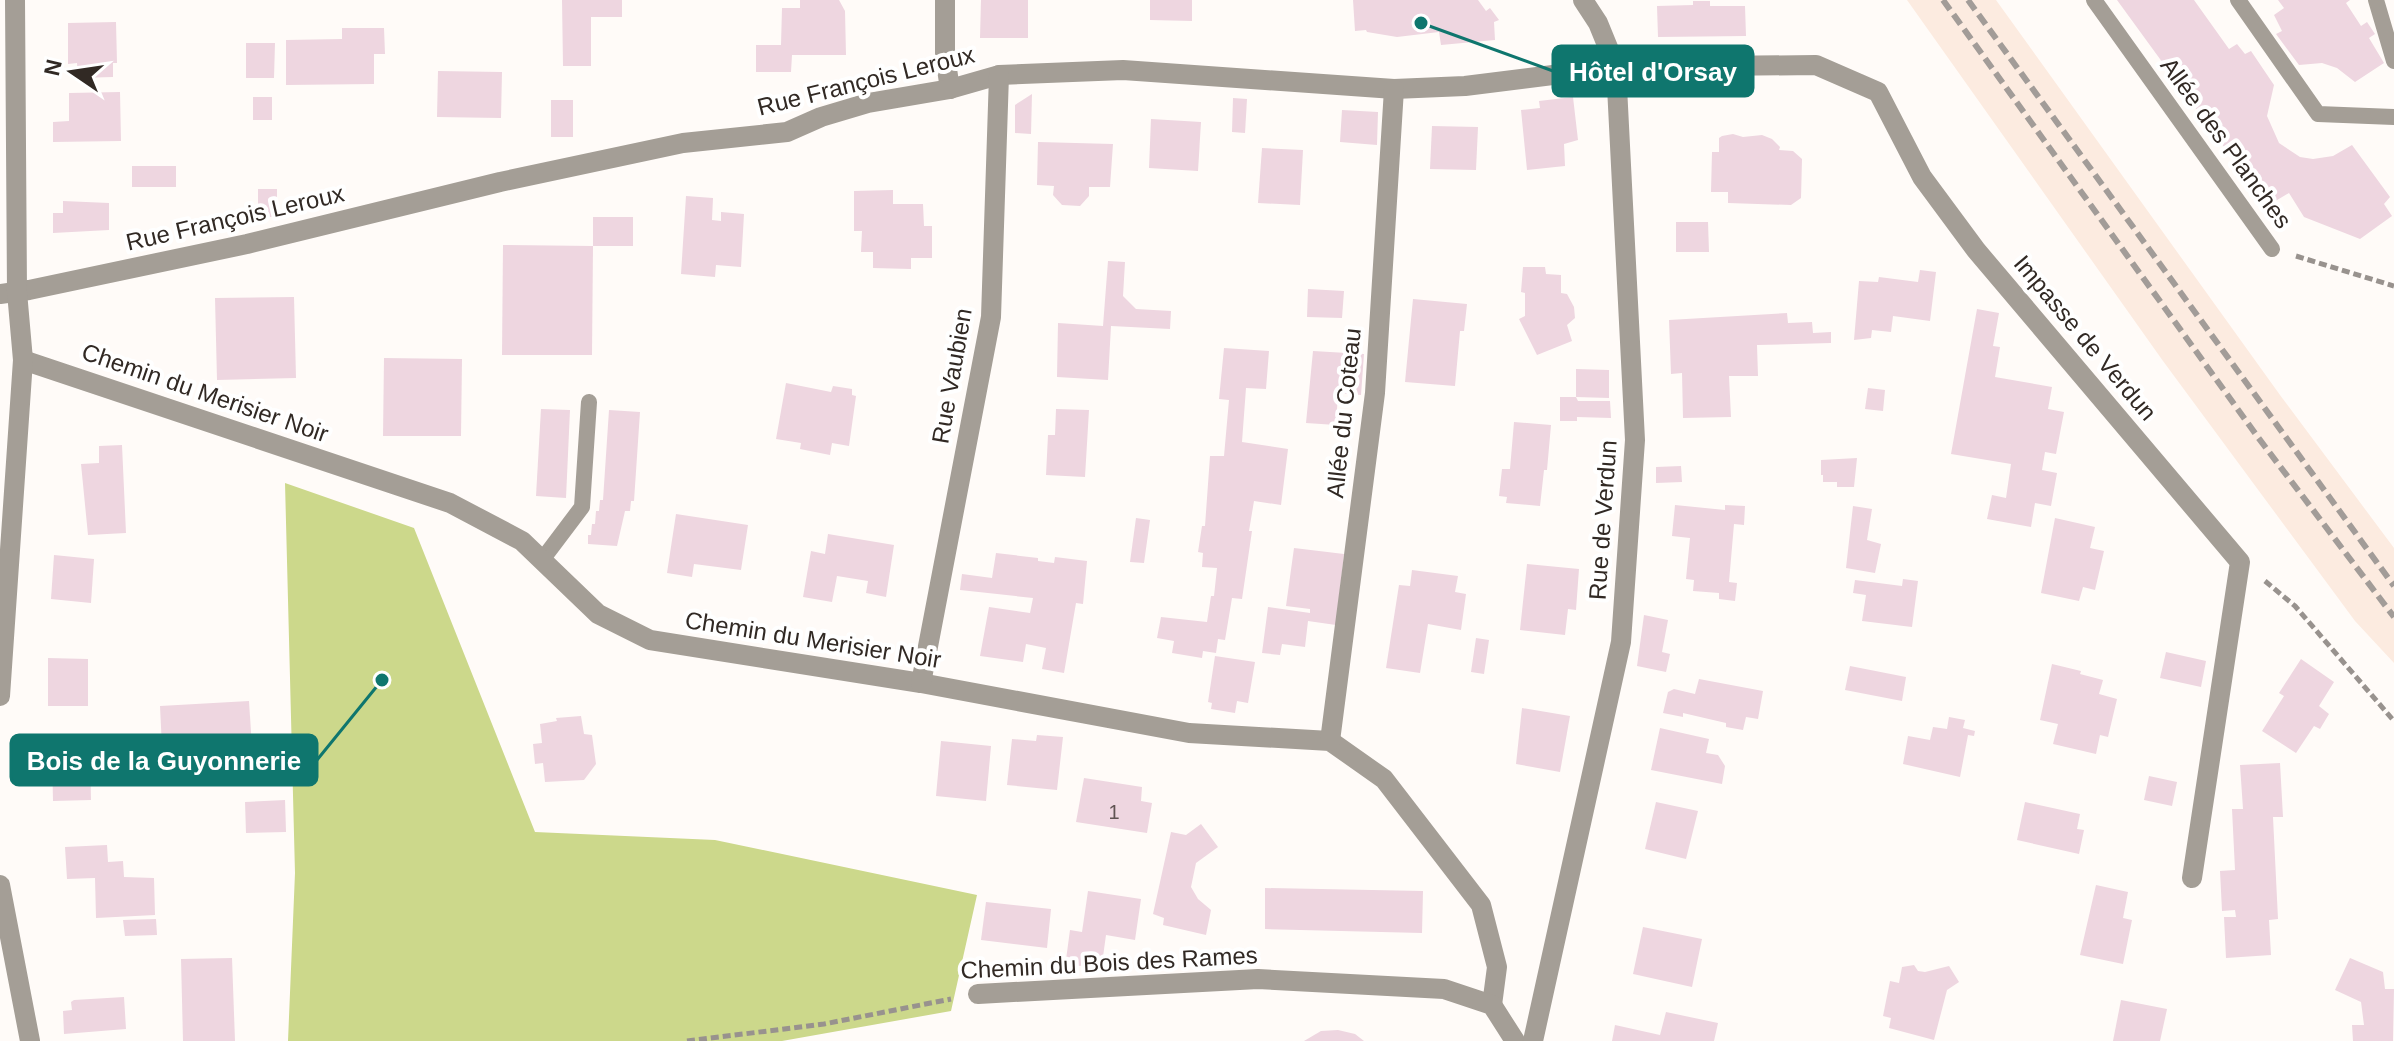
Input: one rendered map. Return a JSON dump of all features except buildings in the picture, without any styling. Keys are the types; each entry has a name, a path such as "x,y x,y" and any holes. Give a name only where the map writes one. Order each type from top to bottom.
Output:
{"street":[{"path":"0,696 23,360 8,293 15,0"},
{"path":"945,0 945,56 950,89"},
{"name":"Rue de Verdun","path":"1533,1041 1621,642 1635,440 1616,67 1598,23 1583,0"},
{"name":"Impasse de Verdun","path":"1616,67 1816,65 1878,92 1922,177 1976,250 2240,562"},
{"name":"Rue François Leroux","path":"8,293 247,244 500,182 683,143 787,132 821,117 868,103 950,89 999,75 1123,70 1394,89 1465,86 1616,67"},
{"name":"Rue Vaubien","path":"921,683 991,317 999,75"},
{"name":"Allée du Coteau","path":"1330,741 1375,393 1394,89"},
{"name":"Chemin du Merisier Noir","path":"23,360 450,503 522,541 598,614 650,640 921,683 1189,733 1330,741"},
{"path":"2192,878 2240,562"},
{"path":"1330,741 1384,779 1481,905 1497,967 1492,1005 1515,1041"},
{"path":"0,885 30,1041"},
{"name":"Chemin du Bois des Rames","path":"978,994 1258,979 1444,989 1492,1005"}],"lane":[{"name":"Allée des Planches","path":"2094,0 2272,249"},
{"path":"2238,0 2318,114 2394,117"},
{"path":"2376,0 2394,61"},
{"path":"542,560 582,507 589,402"}],"path":[{"name":"Allée des Planches","path":"2272,249 2394,286"},
{"path":"2240,562 2295,606 2394,721"},
{"name":"Chemin du Bois des Rames","path":"687,1041 824,1024 978,994"}],"shaded area":[{"path":"1907,0 1996,0 2394,548 2394,663 2355,621 2163,361"}],"green space":[{"path":"285,483 414,528 535,832 715,840 977,895 951,1011 782,1041 288,1041 295,873"}],"railway":[{"path":"1943,0 2257,436 2394,617"},
{"path":"1968,0 2394,586"}],"place":[{"name":"Hôtel d'Orsay","path":"1421,23"},
{"name":"Bois de la Guyonnerie","path":"382,680"}]}
